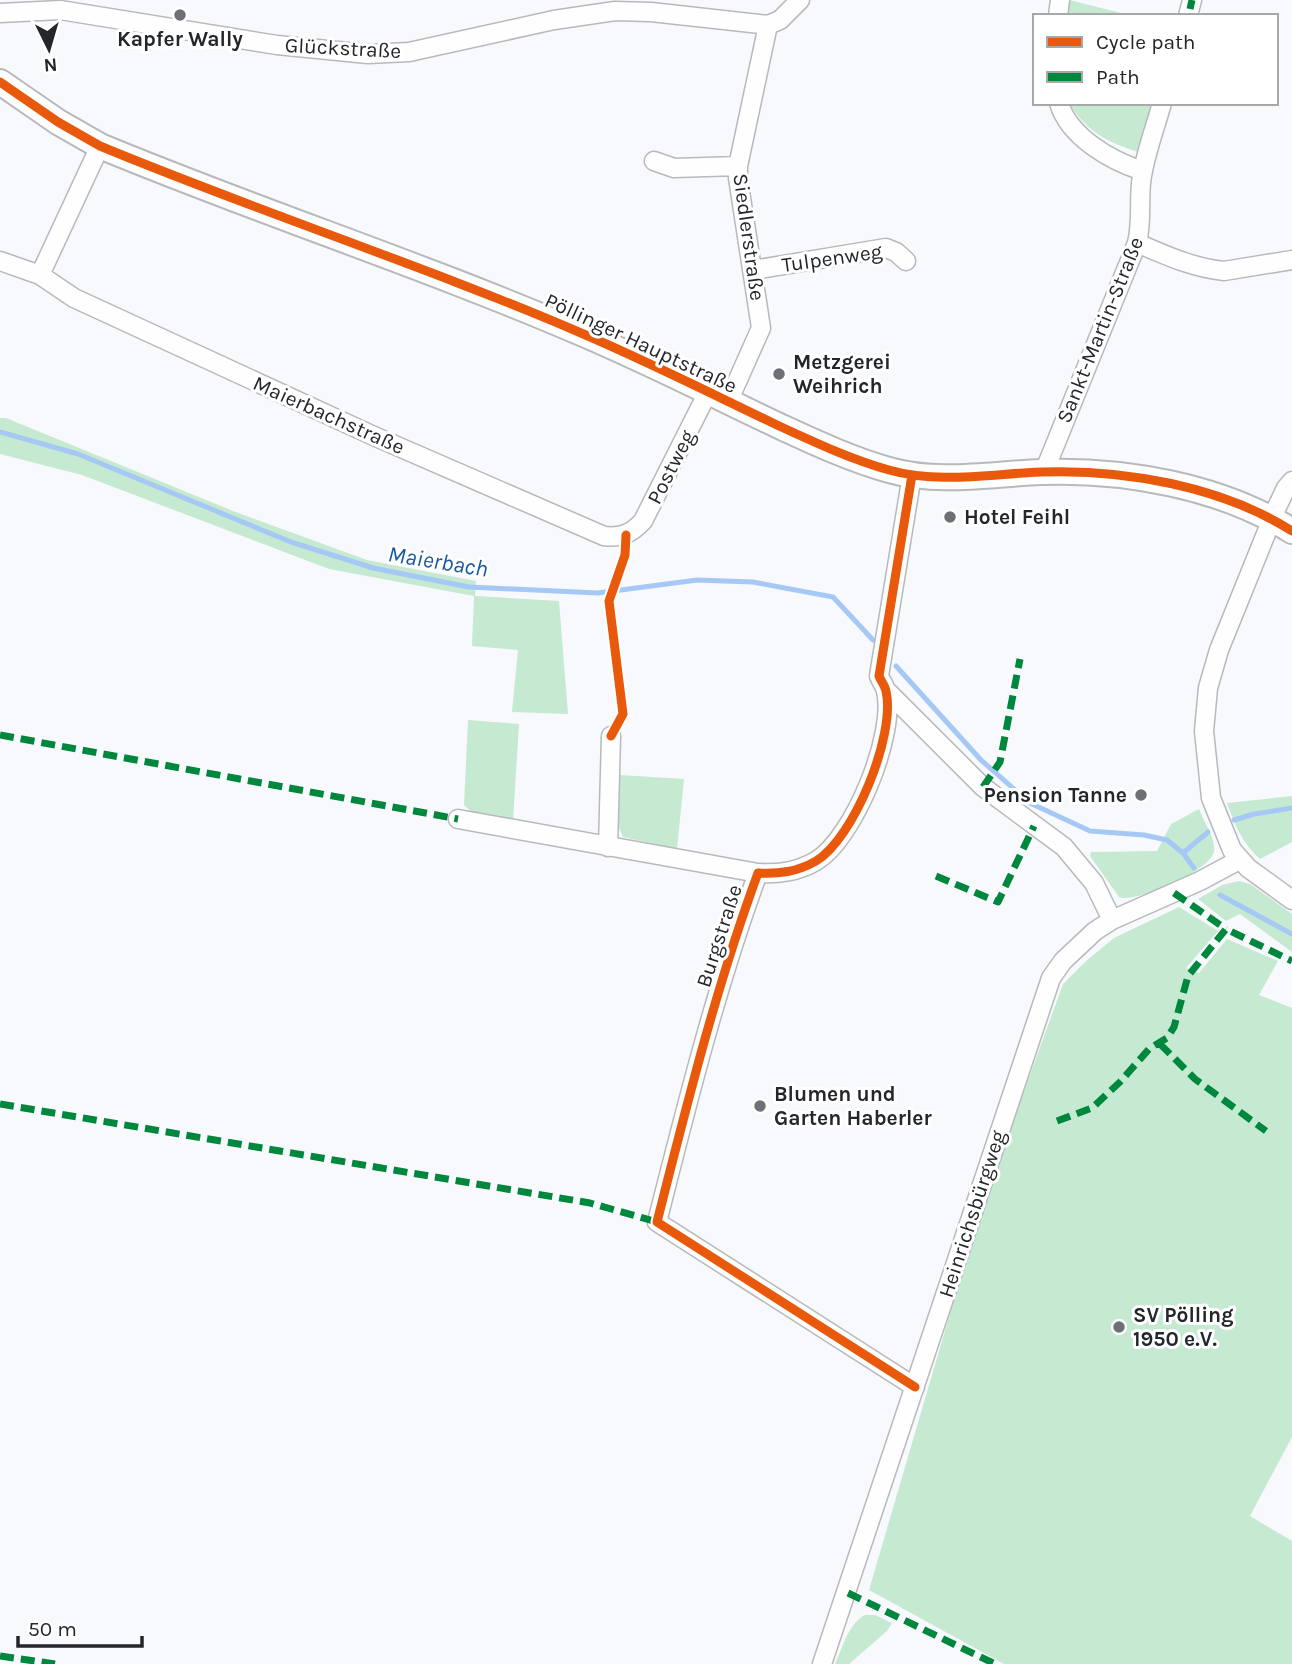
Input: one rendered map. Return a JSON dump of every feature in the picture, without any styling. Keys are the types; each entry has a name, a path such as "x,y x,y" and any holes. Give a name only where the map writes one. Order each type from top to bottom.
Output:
{"street":[{"path":"768,25 780,20 800,0"},
{"name":"Glückstraße","path":"0,13 60,10 277,45 368,54 419,51 554,19 615,10 768,25"},
{"name":"Siedlerstraße","path":"718,397 761,328 741,206 738,166 768,25"},
{"name":"Pöllinger Hauptstraße","path":"0,82 58,122 100,146 584,334 837,452 869,464 912,475 963,477 1044,472 1108,474 1155,480 1197,491 1282,525"},
{"path":"1060,105 1064,118 1087,142 1127,166 1143,171"},
{"name":"Sankt-Martin-Straße","path":"1044,472 1137,243 1142,225 1143,171 1161,105"},
{"path":"40,275 100,146"},
{"path":"654,161 674,168 738,166"},
{"path":"1137,243 1181,261 1213,270 1224,271 1292,260"},
{"name":"Tulpenweg","path":"753,270 877,249 892,250 906,261"},
{"name":"Maierbachstraße","path":"0,261 40,275 74,298 586,530 604,536 626,536"},
{"name":"Postweg","path":"626,536 635,530 651,509 718,397"},
{"name":"Burgstraße","path":"458,819 758,873 790,872 817,860 832,848 850,824 875,768 884,730 886,690 879,676 912,475"},
{"path":"1292,481 1282,495 1282,525 1219,650 1205,704 1204,731 1211,798 1227,840 1238,860 1292,900"},
{"path":"886,690 983,787 1065,847 1094,883 1112,920"},
{"path":"608,847 611,736"},
{"name":"Heinrichsbürgweg","path":"822,1664 1051,978 1077,947 1112,920 1200,881 1238,860"},
{"name":"Burgstraße","path":"758,873 720,986 657,1222 915,1387"}],"green space":[{"path":"1069,0 1125,14 1065,14"},
{"path":"1070,105 1153,105 1138,152 1099,135"},
{"path":"0,418 6,418 233,511 367,560 476,581 475,596 559,601 568,714 512,712 518,650 472,646 474,596 329,569 82,475 0,454"},
{"path":"468,720 519,724 513,821 474,814 464,805"},
{"path":"620,775 684,779 677,849 623,837 618,825"},
{"path":"1292,796 1292,842 1260,859 1248,847 1227,803"},
{"path":"1199,809 1213,841 1214,851 1210,859 1188,876 1156,891 1128,898 1119,897 1090,856 1091,852 1157,851 1171,824"},
{"path":"1239,881 1250,884 1292,914 1292,952 1240,914 1226,921 1198,899 1222,885"},
{"name":"SV Pölling 1950 e.V.","path":"1179,907 1218,931 1186,968 1199,973 1227,939 1278,961 1259,995 1292,1008 1292,1437 1250,1516 1292,1541 1292,1664 1004,1664 869,1590 978,1218 1063,984 1114,938"},
{"path":"865,1615 875,1615 892,1623 887,1631 849,1664 835,1664 850,1630"}],"waterway":[{"name":"Maierbach","path":"0,432 78,454 291,542 373,568 469,587 598,593 697,580 753,582 833,597 873,640"},
{"name":"Maierbach","path":"896,666 981,760 1030,803 1090,831 1144,835 1167,840 1183,853 1194,868"},
{"path":"1234,820 1292,808"},
{"path":"1183,853 1208,832"},
{"name":"Maierbach","path":"1220,895 1292,934"}],"marked path":[{"path":"1190,9 1192,0"},
{"path":"983,787 1000,762 1020,659"},
{"path":"0,735 458,819"},
{"path":"936,876 998,902 1034,826"},
{"path":"1174,893 1226,929"},
{"path":"1057,1121 1092,1108 1149,1049 1167,1038 1174,1027 1188,976 1226,929 1292,961"},
{"path":"1160,1044 1195,1079 1266,1131"},
{"path":"0,1104 590,1203 657,1222"},
{"path":"848,1593 995,1664"},
{"path":"0,1656 55,1664"}],"cycle path":[{"path":"0,82 58,122 100,146 521,308 655,366 860,461 889,470 926,476 1073,472 1138,477 1234,502 1292,531"},
{"path":"912,475 879,676 886,691 887,710 885,733 878,758 857,809 830,849 802,868 781,873 758,873 715,1002 657,1222 915,1387"},
{"path":"611,736 623,714 609,601 625,555 626,535"}],"place":[{"name":"Kapfer Wally","path":"180,15"},
{"name":"Metzgerei Weihrich","path":"779,374"},
{"name":"Hotel Feihl","path":"950,517"},
{"name":"Pension Tanne","path":"1141,795"},
{"name":"Blumen und Garten Haberler","path":"760,1106"},
{"name":"SV Pölling 1950 e.V.","path":"1119,1327"}]}
